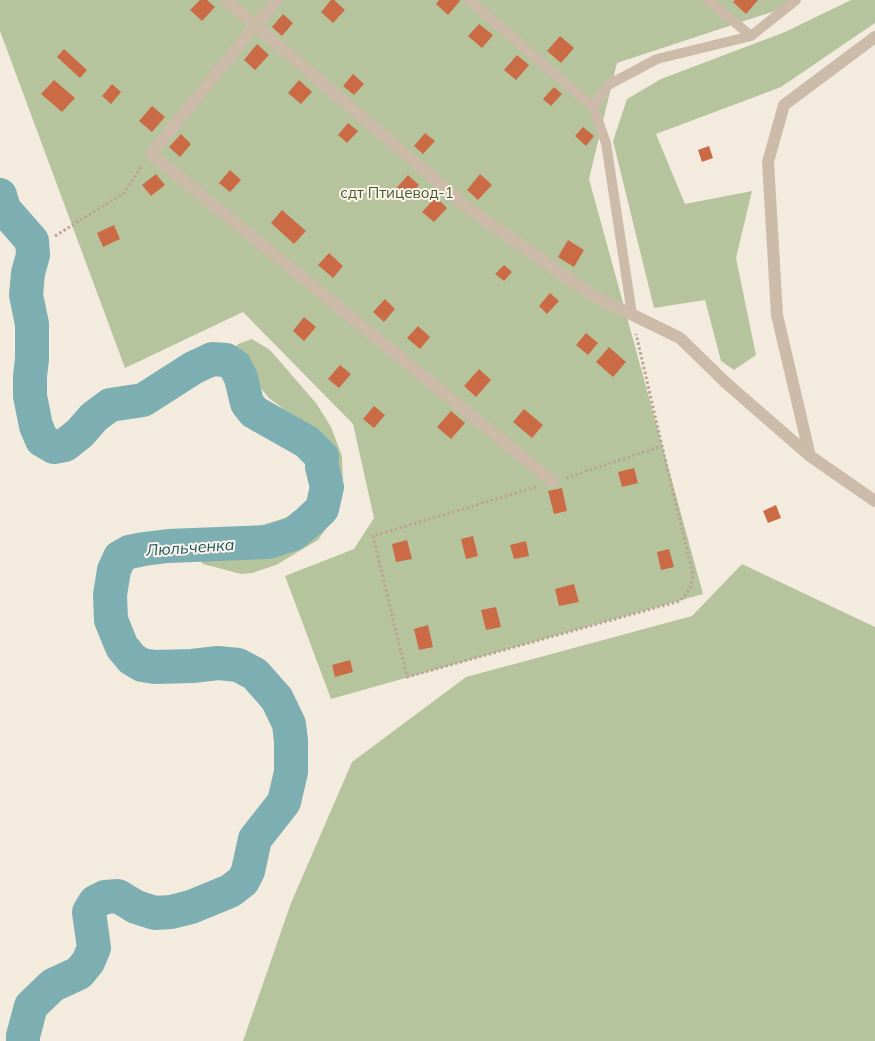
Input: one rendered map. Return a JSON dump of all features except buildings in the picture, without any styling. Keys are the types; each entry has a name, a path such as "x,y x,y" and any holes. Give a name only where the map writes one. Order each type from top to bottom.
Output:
{"street":[{"path":"226,0 468,208 590,294 680,338 725,382 810,456 875,501"},
{"path":"277,0 151,154 554,482"},
{"path":"810,456 777,315 768,162 784,105 875,37"}],"lane":[{"path":"469,0 593,108 606,143 632,314"},
{"path":"708,0 751,36"},
{"path":"593,108 608,85 657,60 751,36 796,0"}],"path":[{"path":"55,236 124,193 151,154"},
{"path":"632,314 693,574 691,587 680,601 407,677 373,536 554,482 662,446"}],"green space":[{"name":"сдт Птицевод-1","path":"0,0 792,0 784,8 617,63 589,179 703,594 331,699 285,576 354,549 374,518 353,424 243,312 125,368 0,31"},
{"path":"851,0 875,0 875,23 781,87 656,134 685,204 752,191 736,258 756,355 734,370 721,361 705,300 654,308 613,141 627,99 661,79 785,32"},
{"path":"252,339 270,350 316,403 331,427 342,456 343,483 339,506 333,519 318,540 276,565 252,573 241,574 203,564 195,554 198,545 224,531 259,526 304,512 312,507 327,480 322,451 312,433 269,398 257,384 235,348 238,344"},
{"path":"742,564 875,627 875,1041 243,1041 291,903 352,762 466,677 692,616"}],"waterway":[{"name":"Люльченка","path":"0,195 4,209 32,241 33,255 28,273 26,295 32,324 30,396 36,426 42,440 54,447 65,445 80,433 94,417 110,405 143,400 193,368 212,359 226,360 235,366 241,378 247,403 254,412 307,442 322,457 322,467 327,487 322,509 293,534 268,542 168,546 144,549 129,552 120,557 114,570 110,595 111,620 122,647 132,659 142,665 155,667 218,663 238,665 255,674 277,699 289,724 291,772 284,802 255,839 248,871 243,881 230,891 191,907 171,912 155,913 136,907 118,896 105,897 95,902 89,912 94,948 88,962 79,973 53,985 31,1006 23,1041"}]}
